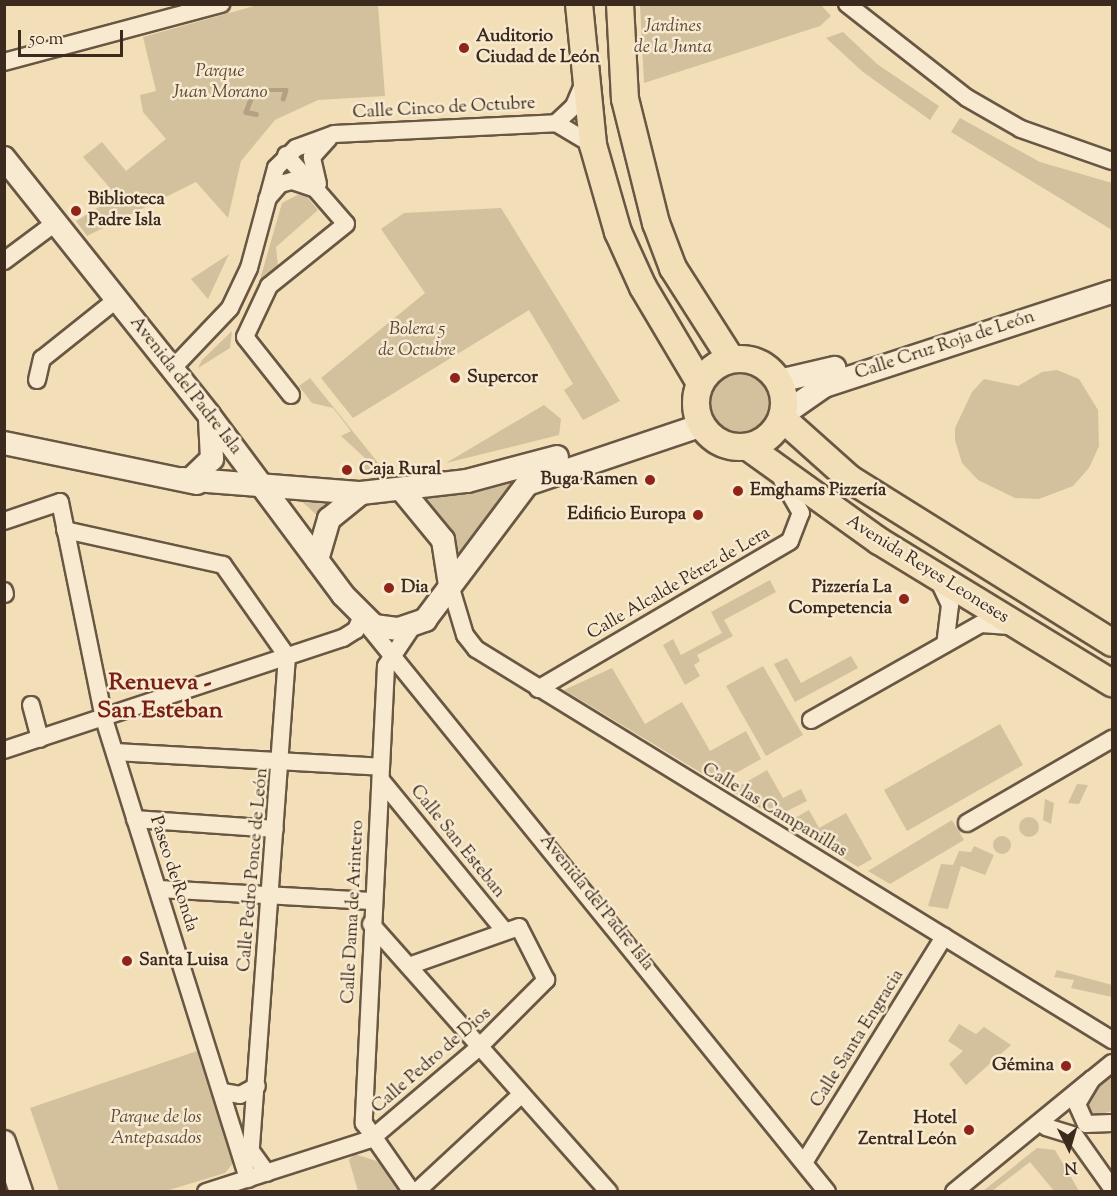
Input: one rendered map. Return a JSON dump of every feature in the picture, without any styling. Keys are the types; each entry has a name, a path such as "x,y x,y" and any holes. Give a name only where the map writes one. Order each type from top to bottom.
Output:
{"main road":[{"path":"579,4 593,145 623,243 700,383 699,418 720,443 757,454 783,416 779,381 758,362 731,358 700,383"},
{"path":"620,4 625,99 656,223 673,268 731,358"},
{"name":"Avenida del Padre Isla","path":"4,158 209,415 286,521 361,618 386,629 412,627"},
{"name":"Calle Cruz Roja de León","path":"779,381 811,375 1113,278"},
{"name":"Calle Cruz Roja de León","path":"783,416 824,386 1113,292"},
{"path":"187,479 212,459 209,415"},
{"name":"Avenida Reyes Leoneses","path":"783,416 849,479 1113,643"},
{"path":"4,443 187,479 262,487 361,493 506,472 699,418"},
{"path":"412,627 424,620 527,484 699,418"},
{"name":"Avenida Reyes Leoneses","path":"757,454 829,508 1018,627 1113,683"},
{"path":"187,479 251,498 286,521"},
{"path":"401,489 442,540 450,585"},
{"path":"317,560 329,519 361,493"},
{"path":"4,1142 21,1191"}],"street":[{"path":"4,62 221,4"},
{"path":"847,4 967,98 1021,129 1113,161"},
{"name":"Calle Cinco de Octubre","path":"556,123 574,106 586,79"},
{"name":"Calle Cinco de Octubre","path":"291,395 245,337 269,286 346,224 321,190 286,155 334,135 556,123 593,145"},
{"name":"Calle Cinco de Octubre","path":"321,190 311,169 312,157 334,135"},
{"path":"172,369 230,308 249,268 267,199 286,155"},
{"path":"267,199 280,184 292,181 321,190"},
{"path":"4,261 55,223"},
{"path":"37,380 42,359 116,300"},
{"name":"Calle Alcalde Pérez de Lera","path":"538,689 790,541 801,513 757,454"},
{"name":"Paseo de Ronda","path":"4,521 60,502 104,718 223,1092 248,1179"},
{"path":"65,530 223,565 287,656"},
{"path":"936,574 950,605 945,644"},
{"name":"Calle las Campanillas","path":"450,585 465,635 476,649 1113,1040"},
{"path":"4,750 349,635 361,618"},
{"name":"Avenida del Padre Isla","path":"361,618 804,1161 820,1189"},
{"path":"811,720 981,624 1018,627"},
{"name":"Calle Dama de Arintero","path":"412,627 386,666 372,901 364,1123 371,1139 414,1191"},
{"name":"Calle Pedro Ponce de León","path":"267,1173 251,1151 282,762 287,656"},
{"path":"31,705 40,739"},
{"path":"967,823 1113,739"},
{"path":"115,752 282,762 381,773"},
{"name":"Calle San Esteban","path":"381,773 545,971 539,992"},
{"path":"135,819 275,830"},
{"path":"158,889 372,901"},
{"path":"371,924 609,1191"},
{"path":"409,966 511,928"},
{"name":"Calle Santa Engracia","path":"804,1161 944,938"},
{"name":"Calle Pedro de Dios","path":"206,1191 371,1139 481,1046 539,992"},
{"path":"954,1191 1113,1063"},
{"path":"1086,1124 1077,1104 1092,1079"},
{"path":"223,1092 240,1095 257,1086"},
{"path":"414,1191 522,1094"},
{"path":"1027,1132 1046,1127 1110,1124"},
{"path":"1108,1181 1099,1143 1110,1124"},
{"path":"1046,1127 1075,1136 1108,1181"}],"green space":[{"name":"Parque Juan Morano","path":"258,5 378,5 385,96 318,100 275,120 241,161 228,218 196,182 87,236 76,221 117,196 83,157 102,142 126,171 166,139 143,112 140,95 156,91 143,37"},
{"name":"Jardines de la Junta","path":"640,5 821,5 831,16 820,26 644,83"},
{"path":"843,32 877,64 939,106 930,120 863,72 826,38"},
{"path":"960,118 1040,162 1112,183 1112,230 951,132"},
{"path":"303,192 318,210 276,247 278,266 259,283 282,203"},
{"name":"Bolera 5 de Octubre","path":"501,208 620,401 583,420 564,390 573,384 529,310 353,418 321,378 425,293 381,229 404,213"},
{"path":"229,254 208,299 191,279"},
{"path":"232,331 230,348 198,368 202,360"},
{"path":"1057,370 1079,379 1098,410 1099,446 1089,468 1073,486 1039,499 1015,498 978,480 962,463 955,440 955,428 972,392 984,379 1018,386 1042,372"},
{"path":"741,372 753,374 764,381 771,392 773,404 771,416 764,427 753,434 741,436 729,434 718,427 711,416 709,404 711,392 718,381 729,374"},
{"path":"310,378 383,469 358,470 365,458 341,436 351,431 333,408 312,403 299,386"},
{"path":"544,405 561,419 559,435 446,463"},
{"path":"525,475 494,508 455,563 424,495"},
{"path":"298,498 336,500 320,518"},
{"path":"770,580 776,592 724,620 733,636 697,655 700,661 694,665 700,676 685,685 663,645 673,639 681,655 722,633 711,612"},
{"path":"851,656 858,668 795,702 774,664 787,658 801,683"},
{"path":"763,666 803,735 766,756 726,686"},
{"path":"612,668 645,724 682,702 710,751 746,731 761,759 718,783 564,690"},
{"path":"1000,724 1023,765 907,831 884,790"},
{"path":"767,770 783,798 801,789 807,801 775,817 731,791"},
{"path":"1077,784 1088,785 1079,804 1068,803"},
{"path":"1045,799 1054,803 1051,824 1043,820"},
{"path":"809,810 819,828 846,813 872,859 858,867 786,823"},
{"path":"1029,817 1036,820 1039,827 1036,834 1029,837 1022,834 1019,827 1022,820"},
{"path":"952,820 964,840 890,884 868,871"},
{"path":"1002,836 1008,839 1011,845 1008,851 1002,854 996,851 993,845 996,839"},
{"path":"974,846 994,855 985,875 961,866 948,909 928,906 941,864 953,865 959,851 971,852"},
{"path":"1057,970 1112,985 1112,997 1071,988 1074,980 1054,977"},
{"path":"959,1024 976,1034 984,1027 1011,1045 966,1085 949,1064 963,1051 948,1041"},
{"name":"Parque de los Antepasados","path":"197,1051 233,1163 225,1173 166,1191 59,1191 30,1108"},
{"path":"1112,1074 1112,1111 1091,1117 1086,1113 1086,1094"},
{"path":"1037,1148 1055,1150 1079,1191 1054,1191 1030,1162 992,1191 983,1191"},
{"path":"354,1154 377,1161 401,1191 358,1191 349,1160"}],"waterway":[{"path":"263,90 286,90 283,99"},
{"path":"251,99 246,112 256,114"}],"place":[{"name":"Auditorio Ciudad de León","path":"464,48"},
{"name":"Biblioteca Padre Isla","path":"76,211"},
{"name":"Supercor","path":"455,378"},
{"name":"Caja Rural","path":"347,470"},
{"name":"Buga Ramen","path":"650,480"},
{"name":"Emghams Pizzería","path":"738,491"},
{"name":"Edificio Europa","path":"698,515"},
{"name":"Dia","path":"389,588"},
{"name":"Pizzería La Competencia","path":"904,599"},
{"name":"Santa Luisa","path":"127,961"},
{"name":"Gémina","path":"1066,1066"},
{"name":"Hotel Zentral León","path":"969,1130"}],"district":[{"name":"Renueva - San Esteban","path":"160,698"}]}
